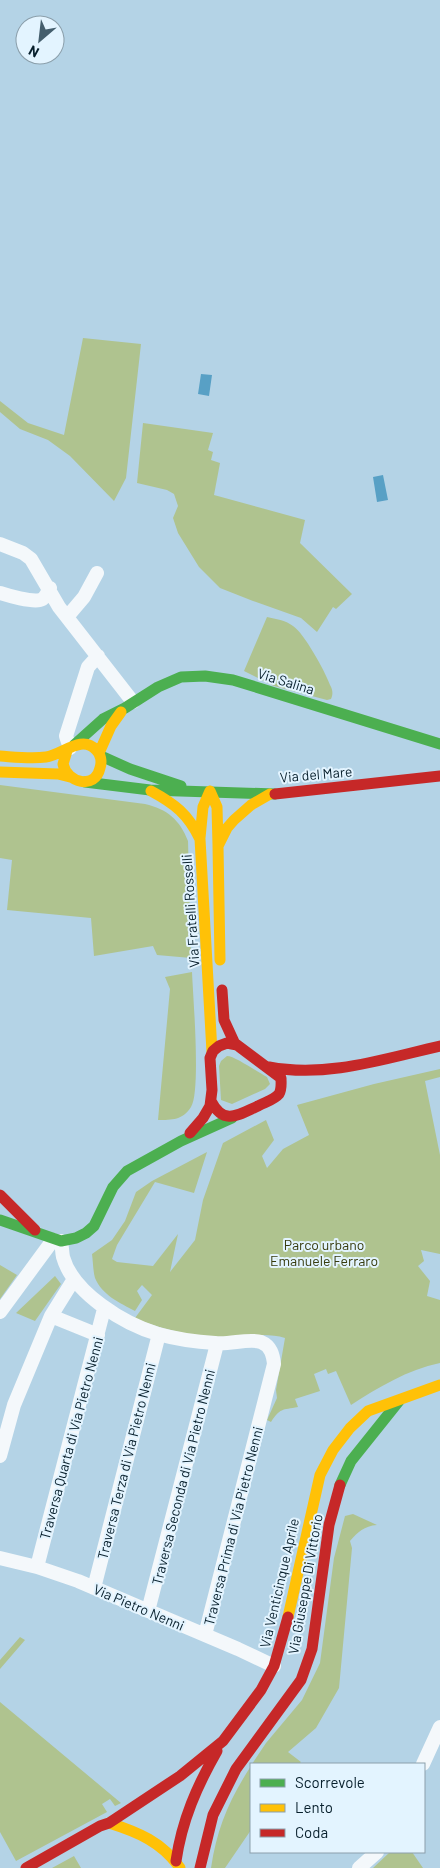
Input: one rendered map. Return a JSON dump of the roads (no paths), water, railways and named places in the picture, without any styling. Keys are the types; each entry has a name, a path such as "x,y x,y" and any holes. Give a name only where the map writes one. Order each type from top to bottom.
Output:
{"street":[{"path":"0,544 23,553 31,559 63,612 98,656 129,705 111,726 100,754 101,770 92,780 85,782"},
{"path":"63,612 84,597 97,573"},
{"path":"40,600 46,596 50,588"},
{"path":"0,593 40,600 63,612"},
{"path":"70,778 63,761 70,748 66,736 88,667 98,656"},
{"name":"Via Salina","path":"70,748 103,719 158,687 181,677 205,676 233,680 440,744"},
{"path":"0,756 43,758 56,755 80,744 91,745 100,754 135,772 151,775 194,790"},
{"path":"0,772 58,774 85,782 150,790 194,790"},
{"name":"Via del Mare","path":"194,790 270,794 440,776"},
{"name":"Via Fratelli Rosselli","path":"150,790 182,810 192,822 200,839 209,968 212,1052"},
{"path":"200,839 203,807 210,791"},
{"name":"Via Fratelli Rosselli","path":"210,791 217,807 221,978 224,1020 235,1044"},
{"path":"218,846 227,828 234,820 251,805 270,794"},
{"path":"232,1118 221,1115 215,1110 212,1101 210,1060 212,1052 226,1042 235,1044 281,1078 282,1086 277,1096"},
{"path":"268,1067 285,1072 327,1071 440,1046"},
{"path":"0,1220 57,1240 68,1241 82,1235 95,1226 120,1176 139,1163 186,1137 232,1118 327,1071"},
{"path":"186,1137 204,1118 212,1101"},
{"path":"0,1195 40,1234"},
{"path":"57,1240 74,1279 104,1309 124,1320 159,1334 217,1344"},
{"path":"0,1312 57,1240"},
{"path":"0,1456 14,1405 51,1316 74,1279"},
{"name":"Traversa Quarta di Via Pietro Nenni","path":"37,1567 104,1309"},
{"path":"51,1316 98,1335"},
{"name":"Traversa Terza di Via Pietro Nenni","path":"94,1588 159,1334"},
{"name":"Traversa Prima di Via Pietro Nenni","path":"205,1635 274,1364 272,1353 267,1345 259,1341 217,1344"},
{"name":"Traversa Seconda di Via Pietro Nenni","path":"148,1611 217,1344"},
{"path":"400,1400 440,1385"},
{"name":"Via Venticinque Aprile","path":"26,1868 100,1826 109,1823 180,1776 223,1741 261,1690 274,1666 295,1591 320,1475 333,1450 350,1428 368,1411 400,1400"},
{"name":"Via Giuseppe Di Vittorio","path":"200,1868 213,1814 236,1769 301,1680 312,1649 329,1525 340,1484 351,1461 400,1400"},
{"path":"0,1425 14,1405"},
{"name":"Via Pietro Nenni","path":"0,1558 37,1567 94,1588 274,1666"},
{"path":"423,1763 440,1727"},
{"path":"178,1865 178,1839 186,1811 199,1782 223,1741"},
{"path":"109,1823 131,1829 148,1837 163,1848 178,1865"},
{"path":"359,1868 376,1853"}],"water":[{"path":"201,374 212,375 209,396 198,394"},
{"path":"383,475 388,500 377,502 373,477"}],"park label":[{"name":"Parco urbano Emanuele Ferraro","path":"324,1252"}]}
